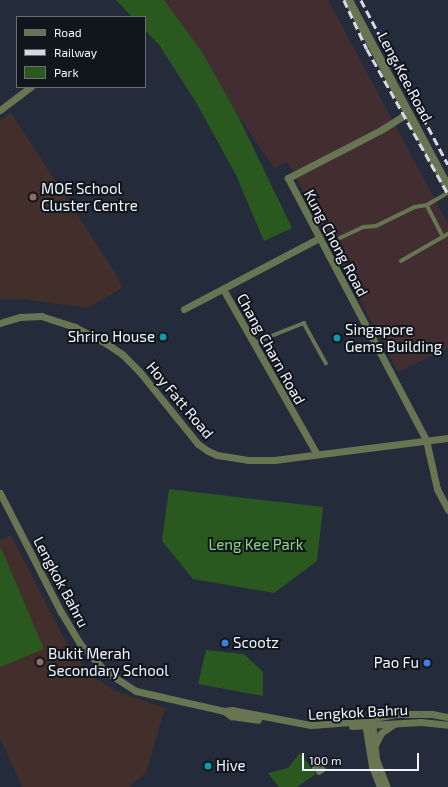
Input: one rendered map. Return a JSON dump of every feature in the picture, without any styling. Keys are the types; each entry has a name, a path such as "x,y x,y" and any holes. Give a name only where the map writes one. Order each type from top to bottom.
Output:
{"street":[{"name":"Leng Kee Road","path":"348,0 448,188"},
{"path":"0,110 30,88"},
{"name":"Kung Chong Road","path":"408,113 381,130 288,178 426,440"},
{"name":"Chang Charn Road","path":"316,454 223,289 319,238"},
{"path":"184,309 223,289"},
{"name":"Hoy Fatt Road","path":"0,323 20,317 41,316 75,327 107,344 129,361 147,381 187,433 208,452 228,458 274,460 448,438"},
{"path":"426,440 437,489 448,510"},
{"name":"Lengkok Bahru","path":"0,493 61,612 80,644 105,670 136,691 224,711 231,716 311,729 368,723 397,722 420,722 448,725"},
{"name":"Lengkok Bahru","path":"368,723 396,714 432,714 448,717"},
{"path":"375,747 381,733 387,727 397,722"},
{"path":"368,723 375,747 376,759 387,787"},
{"path":"368,723 372,766 380,787"}],"lane":[{"path":"340,238 364,227 376,226 415,207 427,205 448,193"},
{"path":"427,205 444,237"},
{"path":"401,261 448,234"},
{"path":"253,344 304,323 326,364"}],"shaded area":[{"path":"159,0 328,0 448,224 448,348 398,372 288,162 274,168"},
{"name":"MOE School Cluster Centre","path":"11,113 116,274 122,288 88,308 22,299 0,299 0,121"},
{"name":"Bukit Merah Secondary School","path":"11,535 62,635 76,658 89,673 113,690 165,708 146,773 129,787 22,787 0,738 0,540"}],"green space":[{"path":"116,0 164,0 202,52 239,118 292,228 264,241 236,175 197,104 160,46 146,31 146,16 131,16"},
{"name":"Leng Kee Park","path":"169,489 323,507 317,561 274,593 193,579 162,541"},
{"path":"0,548 44,649 0,667"},
{"path":"206,650 244,654 263,672 263,696 198,684"},
{"path":"300,753 316,774 297,787 279,787 268,773 288,768"}],"railway":[{"path":"344,0 367,49 448,194"},
{"path":"361,0 448,164"}],"place":[{"name":"MOE School Cluster Centre","path":"33,197"},
{"name":"Shriro House","path":"163,337"},
{"name":"Singapore Gems Building","path":"337,338"},
{"name":"Scootz","path":"225,643"},
{"name":"Bukit Merah Secondary School","path":"40,662"},
{"name":"Pao Fu","path":"427,663"},
{"name":"Hive","path":"208,766"}]}
